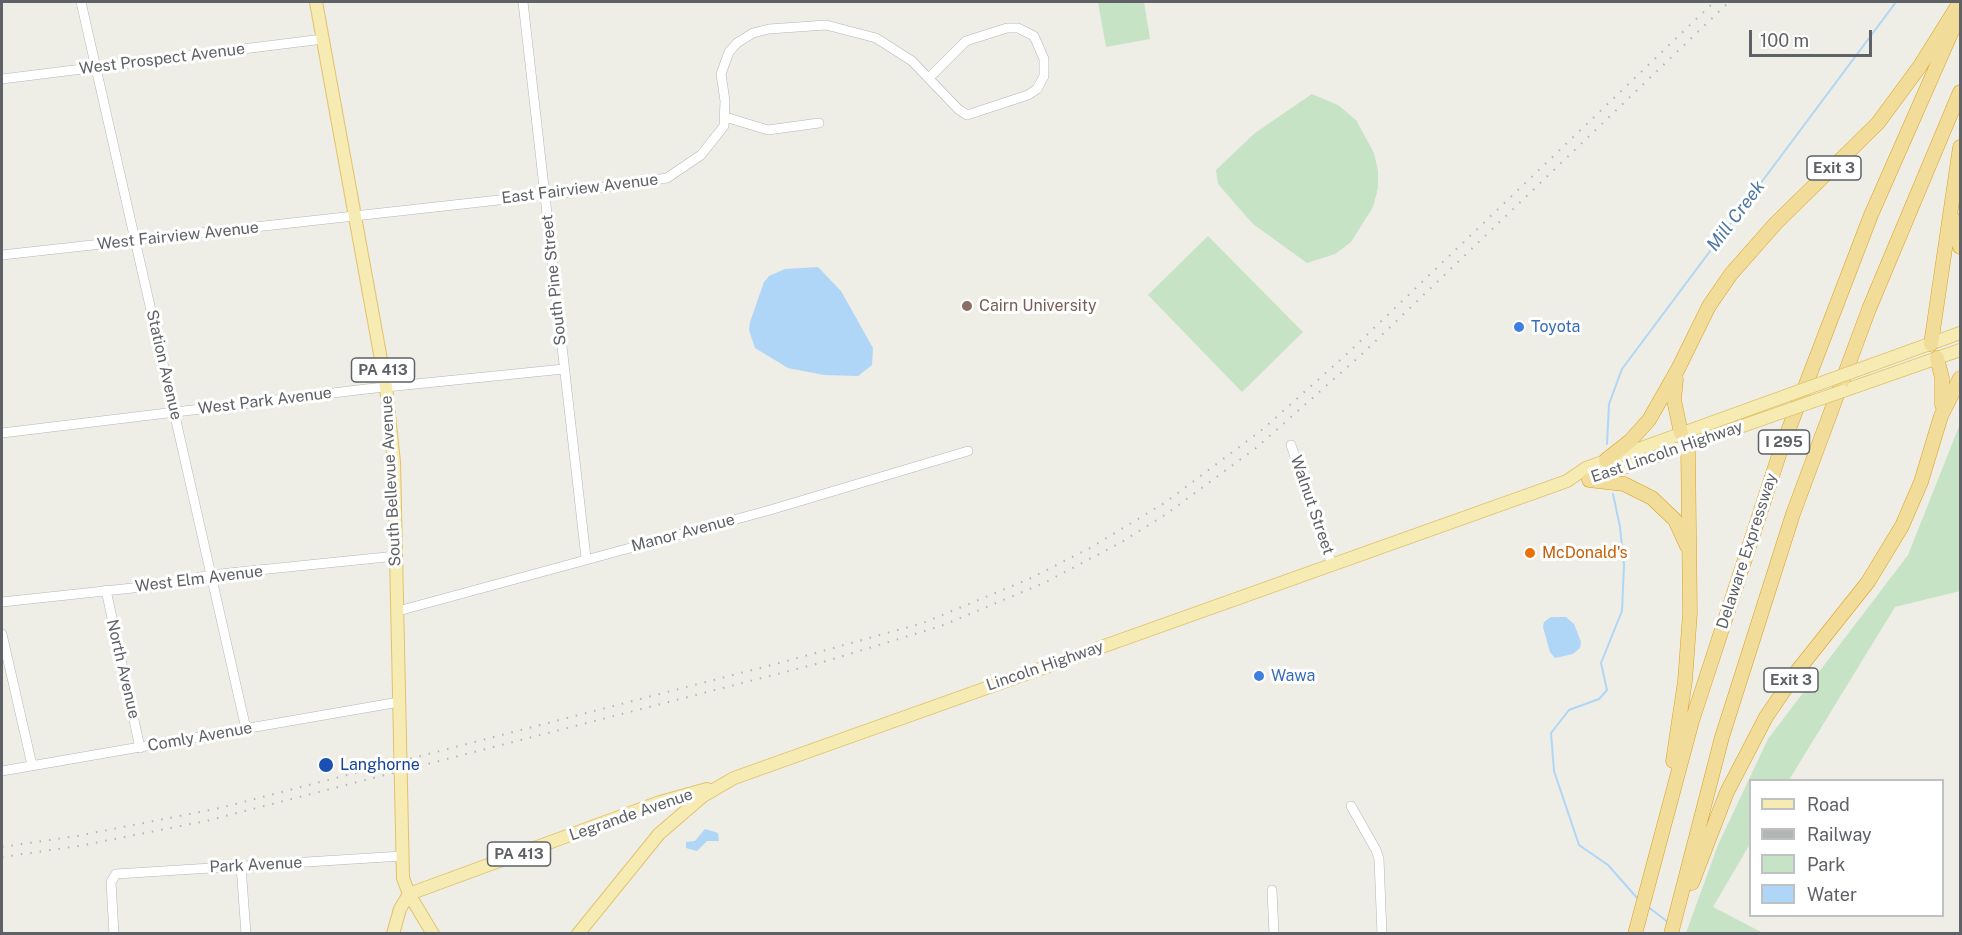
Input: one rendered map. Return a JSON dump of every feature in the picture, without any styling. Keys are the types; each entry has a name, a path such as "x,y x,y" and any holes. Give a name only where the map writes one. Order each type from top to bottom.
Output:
{"highway":[{"name":"Exit 3","path":"1678,369 1709,306 1731,274 1776,222 1878,123 1910,81 1960,2"},
{"name":"Delaware Expressway","path":"1635,933 1664,818 1722,626 1808,376 1871,215 1960,13"},
{"name":"Delaware Expressway","path":"1673,933 1722,737 1800,493 1869,309 1960,92"},
{"path":"1931,344 1960,147"},
{"path":"1951,205 1960,247"},
{"path":"1937,358 1943,387 1941,416"},
{"path":"1678,369 1674,400 1681,433"},
{"path":"1606,460 1640,432 1678,369"},
{"path":"1941,416 1960,378"},
{"name":"Exit 3","path":"1679,914 1716,819 1752,741 1782,693 1856,599 1892,545 1921,483 1941,416"},
{"path":"1664,818 1685,681 1690,612 1688,446"},
{"path":"1589,480 1624,484 1652,498 1675,520 1690,554"}],"main road":[{"name":"South Bellevue Avenue","path":"316,2 386,387 394,462 402,856 403,878 409,894"},
{"name":"East Lincoln Highway","path":"1567,481 1586,468 1606,460 1960,333"},
{"path":"1931,344 1937,358"},
{"name":"East Lincoln Highway","path":"1567,481 1589,480 1960,350"},
{"path":"1681,433 1688,446"},
{"name":"Lincoln Highway","path":"578,933 659,834 688,807 717,786 768,764 1567,481"},
{"name":"Legrande Avenue","path":"409,894 660,802 717,786"},
{"path":"393,933 400,909 409,894"},
{"name":"PA 413","path":"409,894 433,933"}],"street":[{"name":"Station Avenue","path":"81,2 246,729"},
{"name":"South Pine Street","path":"523,2 586,558"},
{"path":"819,123 768,129 725,117 721,74 729,52 737,43 769,28 798,25 848,29 890,46 930,77 964,114 971,114 1028,95 1037,89 1045,72 1043,52 1034,36 1018,28 979,35 966,40 930,77"},
{"name":"West Prospect Avenue","path":"2,79 323,39"},
{"name":"East Fairview Avenue","path":"354,215 667,178 700,155 717,138 725,117"},
{"name":"West Fairview Avenue","path":"2,255 354,215"},
{"name":"West Park Avenue","path":"2,433 386,387 564,369"},
{"name":"Walnut Street","path":"1291,445 1332,565"},
{"name":"Manor Avenue","path":"398,611 586,558 770,510 968,451"},
{"name":"West Elm Avenue","path":"2,602 170,584 210,575 396,556"},
{"name":"North Avenue","path":"106,590 140,747"},
{"path":"2,634 32,765"},
{"name":"Comly Avenue","path":"2,771 399,702"},
{"path":"1351,806 1377,850 1382,933"},
{"name":"Park Avenue","path":"114,933 113,877 119,873 402,856"},
{"path":"241,866 246,933"},
{"path":"1272,890 1274,933"}],"green space":[{"path":"1098,2 1144,2 1150,39 1106,47"},
{"path":"1312,94 1338,105 1356,120 1374,153 1378,171 1378,188 1373,207 1351,242 1335,254 1307,263 1253,224 1218,184 1216,170 1255,133"},
{"path":"1208,236 1303,332 1242,392 1148,295"},
{"path":"1960,424 1960,591 1895,607 1790,779 1749,779 1768,739 1908,555"},
{"path":"1749,779 1749,846 1713,907 1763,933 1686,933 1718,845"}],"water":[{"path":"818,267 841,291 873,348 872,365 858,376 824,375 788,368 755,348 749,330 750,322 764,282 769,276 785,269"},
{"path":"1551,617 1566,617 1574,624 1581,642 1580,648 1573,654 1555,658 1550,652 1543,627 1544,622"},
{"path":"705,829 718,833 719,841 707,841 697,851 686,848 686,842 695,841"}],"waterway":[{"name":"Mill Creek","path":"1607,444 1609,404 1622,369 1896,2"},
{"name":"Mill Creek","path":"1613,494 1620,527 1624,565 1622,611 1601,663 1607,690 1599,699 1569,710 1551,733 1554,771 1579,845 1608,865 1638,899"},
{"name":"Mill Creek","path":"1647,906 1669,923"}],"railway":[{"path":"2,847 77,836 220,808 783,662 923,623 1029,579 1090,548 1166,502 1263,429 1348,353 1714,2"},
{"path":"2,857 79,846 206,821 820,663 941,626 1044,583 1120,543 1165,515 1256,448 1361,355 1729,2"}],"place":[{"name":"Cairn University","path":"967,306"},
{"name":"Toyota","path":"1519,327"},
{"name":"McDonald's","path":"1530,553"},
{"name":"Wawa","path":"1259,676"},
{"name":"Langhorne","path":"326,765"}]}
